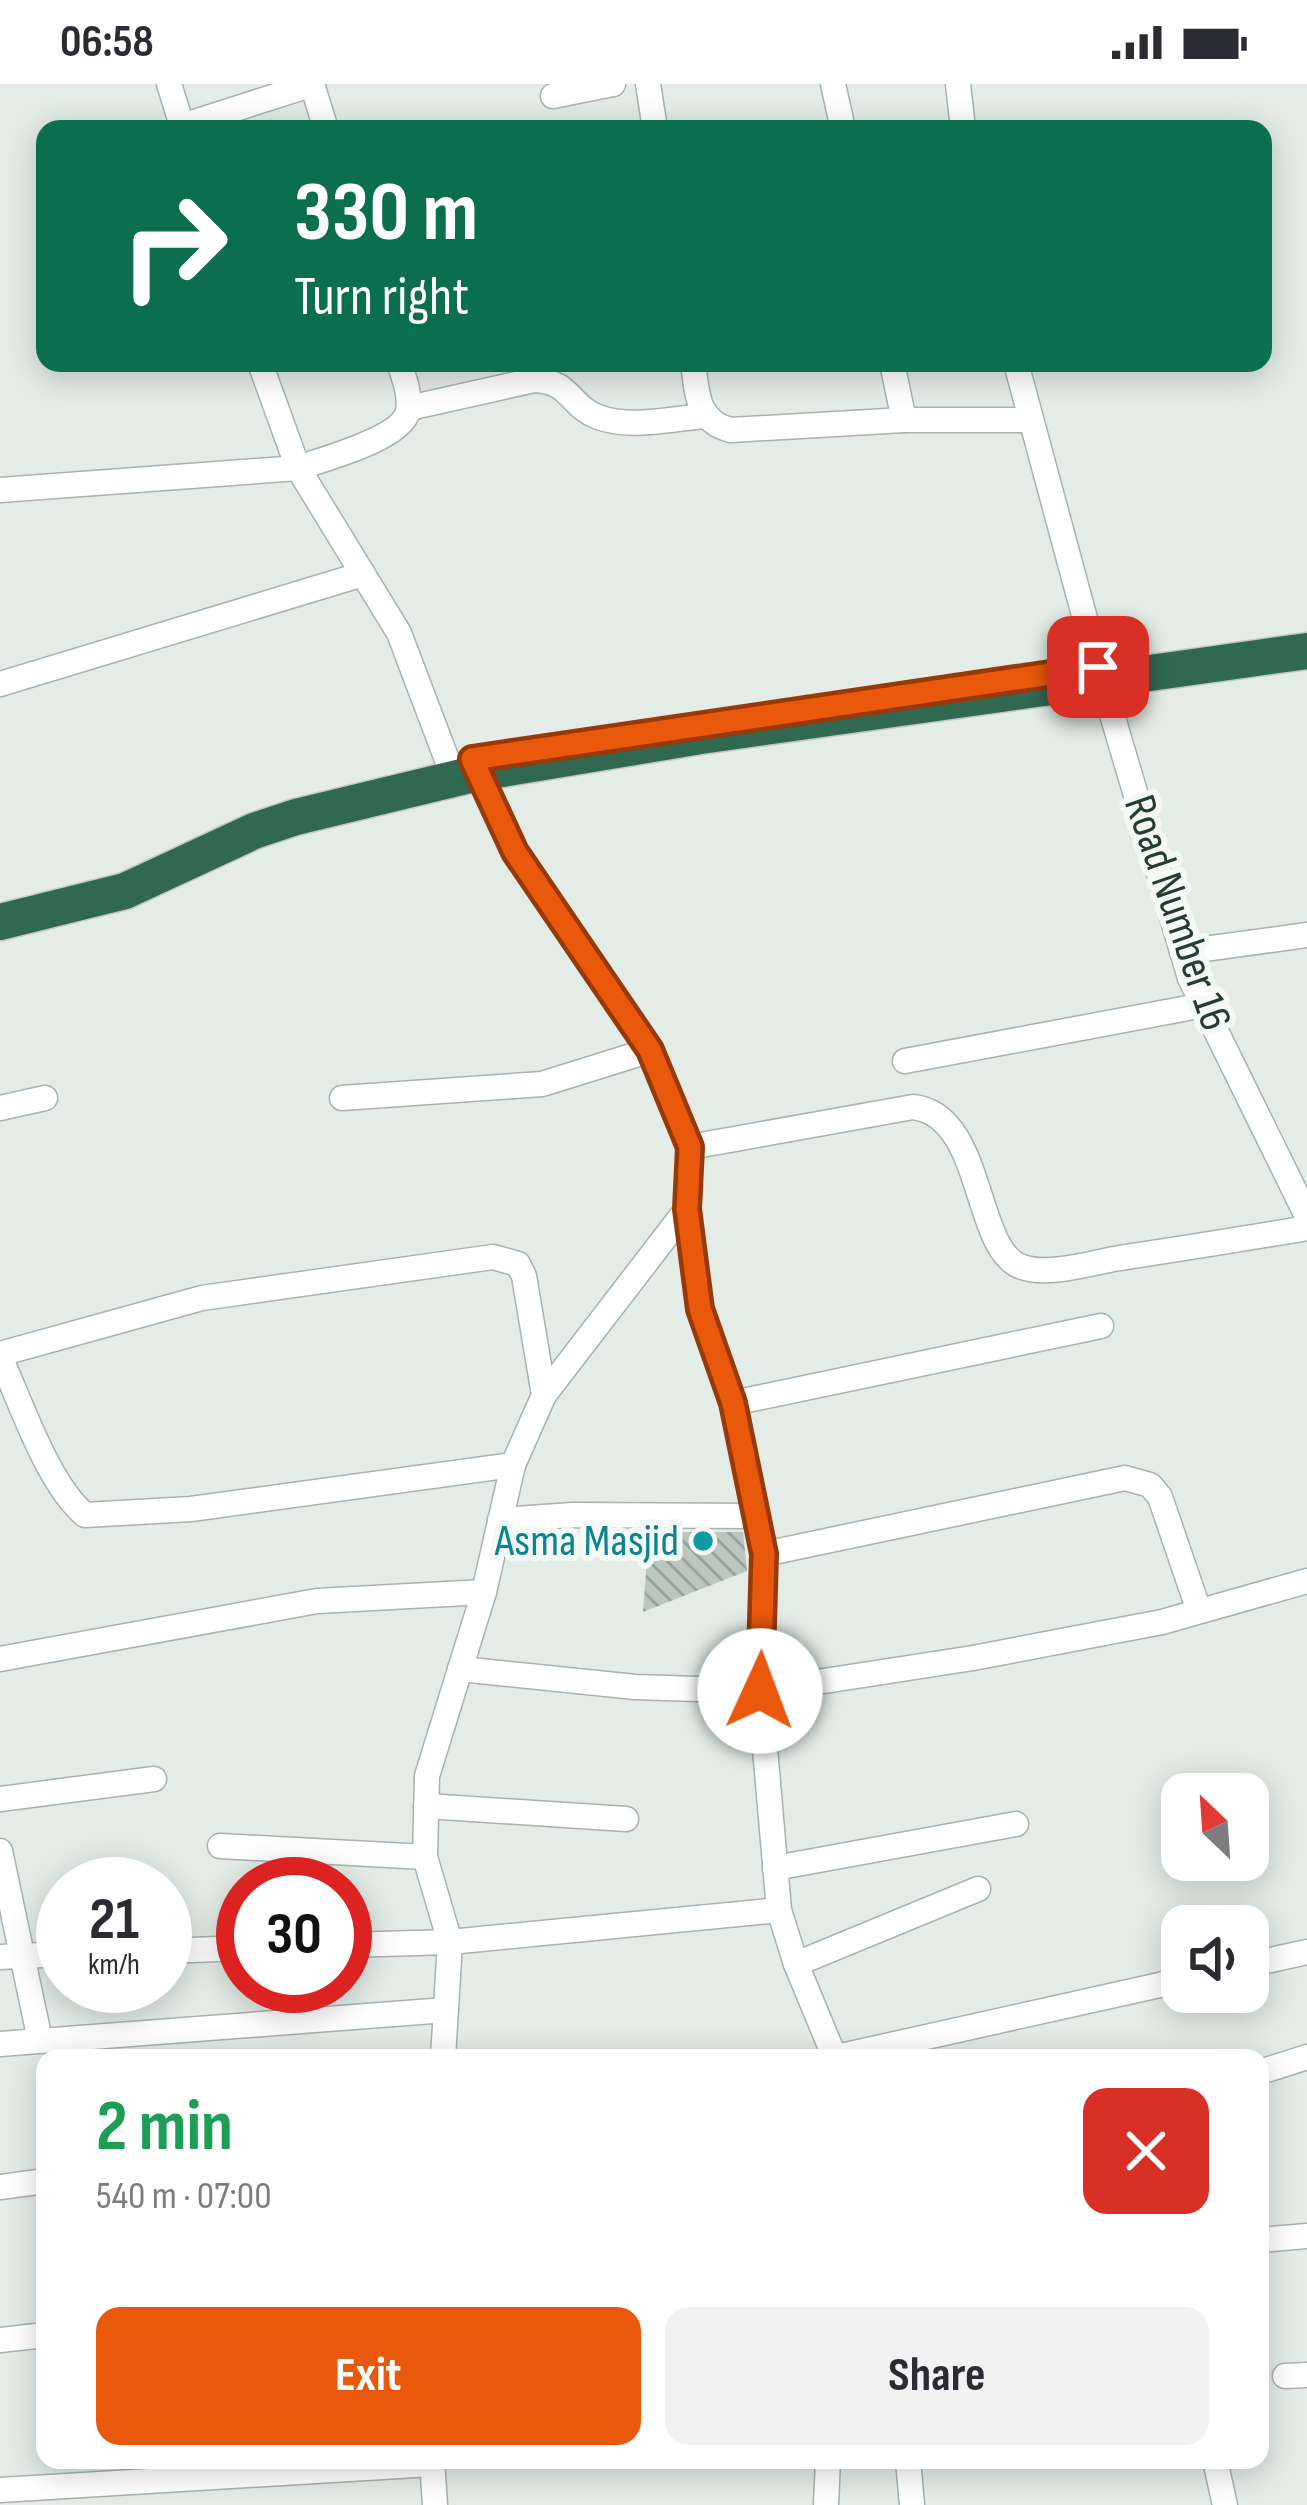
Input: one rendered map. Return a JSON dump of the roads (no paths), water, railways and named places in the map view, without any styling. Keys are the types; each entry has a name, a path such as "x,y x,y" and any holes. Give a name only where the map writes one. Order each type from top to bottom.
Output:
{"highway":[{"path":"1100,674 1307,636"},
{"path":"0,906 133,871 287,802 466,766 1100,674 1307,651"},
{"path":"0,922 125,891 254,831 466,766"}],"street":[{"path":"169,84 180,120"},
{"path":"206,120 313,84 323,120"},
{"path":"553,96 613,84"},
{"path":"648,84 654,120"},
{"path":"833,84 840,120"},
{"path":"958,84 962,120"},
{"path":"263,372 298,468 399,632 515,852 650,1050 690,1147 687,1209 700,1309 733,1403 764,1554 760,1691 779,1910 830,2049"},
{"path":"0,490 298,468 389,434 409,408 401,372"},
{"path":"695,372 704,416 731,430 904,420 1030,420"},
{"path":"894,372 904,420"},
{"name":"Road Number 16","path":"1018,372 1182,952 1307,1216"},
{"path":"409,408 551,380 584,410 603,419 625,422 704,416"},
{"path":"0,684 363,574"},
{"path":"1182,952 1307,935"},
{"path":"905,1061 1204,1005"},
{"path":"342,1098 542,1084 650,1050"},
{"path":"0,1108 45,1098"},
{"path":"690,1147 913,1107 935,1112 955,1135 1001,1247 1026,1269 1076,1266 1307,1228"},
{"path":"444,2049 450,1942 425,1856 427,1776 484,1592 513,1465 544,1395 687,1209"},
{"path":"513,1465 191,1510 85,1515 56,1478 0,1356 202,1298 493,1257 518,1264 524,1276 544,1395"},
{"path":"733,1403 1101,1326"},
{"path":"764,1554 1138,1479 1160,1497 1199,1611"},
{"path":"500,1520 572,1515 756,1516"},
{"path":"460,1670 635,1687 760,1691 1162,1622 1307,1581"},
{"path":"0,1659 317,1600 484,1592"},
{"path":"0,1799 154,1779"},
{"path":"426,1805 626,1819"},
{"path":"775,1868 1016,1824"},
{"path":"220,1846 425,1856"},
{"path":"0,1851 12,1956 40,2040"},
{"path":"796,1964 978,1888"},
{"path":"372,1944 450,1942 779,1910"},
{"path":"1269,1960 1307,1952"},
{"path":"922,2048 1161,1985"},
{"path":"0,2044 446,2010"},
{"path":"1269,2069 1307,2057"},
{"path":"0,2187 36,2182"},
{"path":"1269,2239 1307,2236"},
{"path":"0,2340 36,2336"},
{"path":"0,2490 324,2469"},
{"path":"432,2469 435,2505"},
{"path":"826,2505 828,2469"},
{"path":"909,2469 912,2505"},
{"path":"1217,2469 1226,2505"}],"place":[{"name":"Asma Masjid","path":"703,1541"}]}
